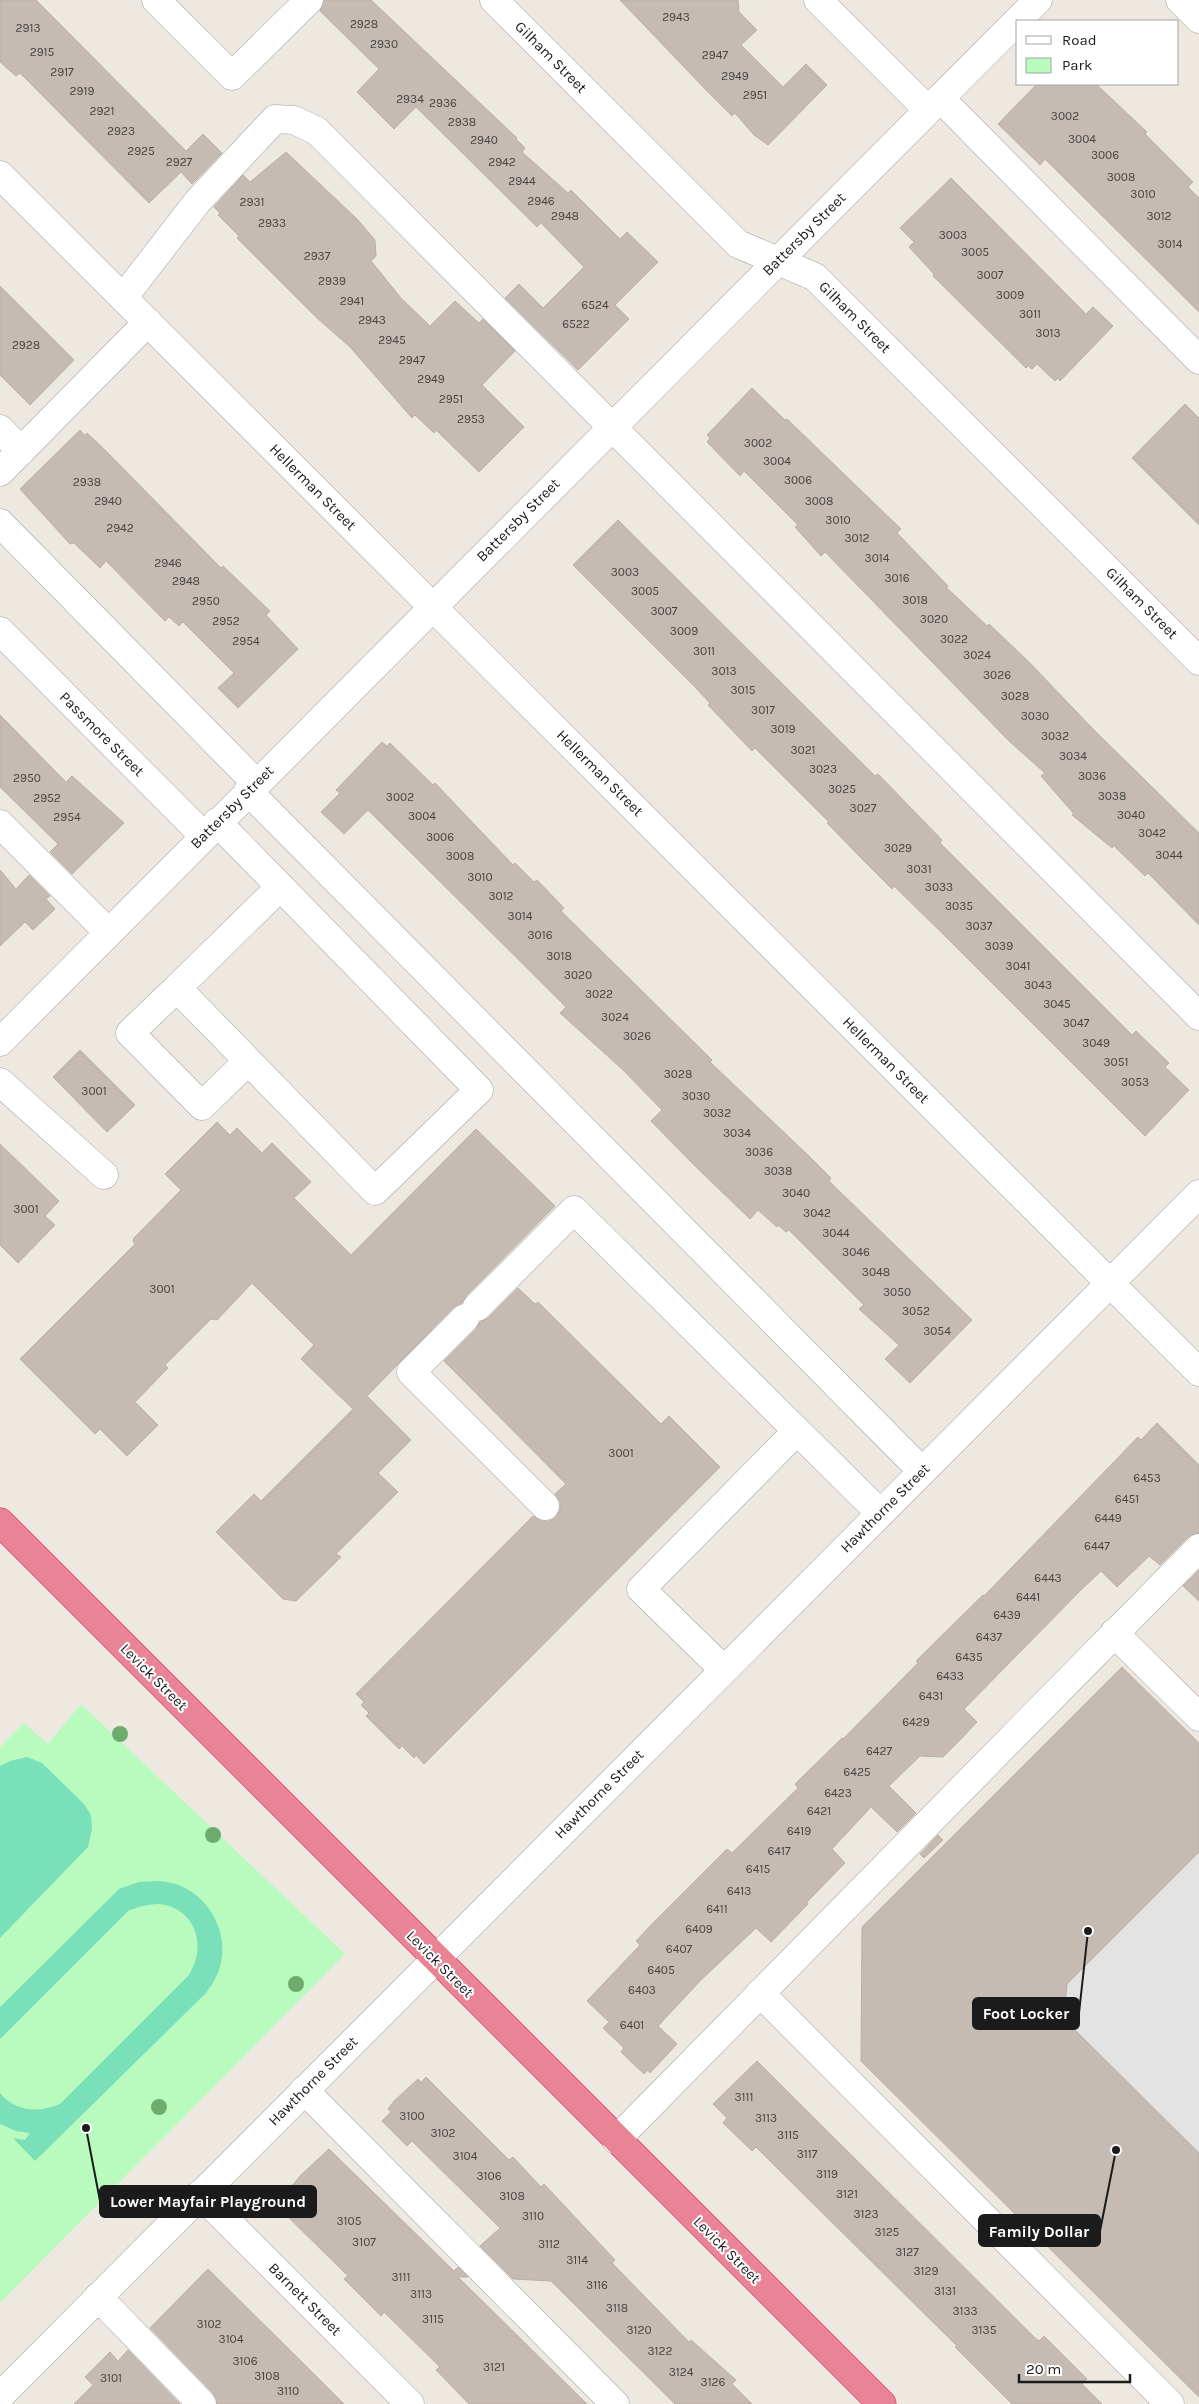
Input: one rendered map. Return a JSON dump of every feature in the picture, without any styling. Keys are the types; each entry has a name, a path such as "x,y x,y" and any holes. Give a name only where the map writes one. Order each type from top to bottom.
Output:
{"highway":[{"name":"Levick Street","path":"0,1522 882,2404"}],"street":[{"path":"156,0 232,76 308,0"},
{"name":"Gilham Street","path":"494,0 738,244 815,277 1199,660"},
{"path":"818,0 934,104 1199,360"},
{"name":"Battersby Street","path":"1018,20 1038,0"},
{"path":"1180,0 1199,19"},
{"name":"Battersby Street","path":"0,1042 432,606 1016,22"},
{"path":"124,298 198,201 275,119 294,120 317,131 1199,1016"},
{"name":"Hellerman Street","path":"0,175 1199,1372"},
{"path":"0,472 148,322"},
{"path":"0,430 21,451"},
{"path":"0,523 252,787 922,1471"},
{"name":"Passmore Street","path":"0,632 211,829 280,887 479,1090 375,1191 248,1060"},
{"path":"0,824 108,932"},
{"path":"177,988 248,1060 202,1106 130,1033 280,887"},
{"path":"0,1082 104,1175"},
{"name":"Hawthorne Street","path":"0,2396 1199,1194"},
{"path":"545,1506 411,1372 574,1210 880,1513"},
{"path":"724,1670 641,1589 797,1431"},
{"path":"616,2140 1199,1548"},
{"path":"1114,1633 1199,1717"},
{"path":"760,1993 1170,2404"},
{"path":"304,2090 615,2404"},
{"name":"Barnett Street","path":"200,2194 410,2404"},
{"path":"98,2297 202,2404"}],"green space":[{"path":"81,1704 345,1954 0,2303 0,1747 24,1723 48,1744"},
{"path":"27,1757 42,1763 84,1804 91,1815 92,1829 88,1847 0,1938 0,1766 10,1761"},
{"path":"159,1881 179,1885 193,1893 211,1911 221,1934 221,1960 218,1973 206,1993 35,2161 13,2138 25,2140 30,2133 16,2131 0,2124 0,2093 13,2104 28,2109 44,2109 60,2104 188,1976 194,1965 197,1953 195,1931 190,1921 172,1907 155,1904 128,1911 0,2039 0,2007 119,1889 139,1882"}],"shaded area":[{"path":"1199,1852 1199,2153 1064,2019 1067,1984"}],"building":[{"path":"0,0 36,0 186,151 203,134 222,153 192,184 181,172 149,203 20,73 16,76 0,62"},
{"path":"324,0 371,0 517,138 525,148 522,152 568,193 571,190 620,239 627,232 658,262 615,305 629,319 578,370 505,298 519,284 543,308 584,267 541,223 537,227 416,107 394,129 357,92 379,69 320,11"},
{"path":"620,0 738,0 739,12 757,30 741,45 783,87 806,64 827,85 768,145 754,135 735,113 732,116"},
{"path":"1036,85 1097,85 1147,132 1145,134 1193,182 1188,187 1199,198 1199,312 1045,159 1040,165 998,124"},
{"path":"286,152 357,219 375,240 376,256 371,261 401,298 430,326 455,301 479,323 483,319 515,351 482,385 524,427 479,472 436,430 434,433 415,415 412,418 350,347 317,318 237,238 239,236 218,215 220,213 214,207 243,175 250,182"},
{"path":"951,178 1086,314 1093,307 1113,326 1060,381 1058,378 1055,381 1037,364 1032,369 1028,366 1026,368 933,276 934,274 909,247 914,242 900,228"},
{"path":"0,286 74,360 30,405 0,375"},
{"path":"752,388 785,420 787,419 901,529 897,533 948,586 946,587 1029,662 1093,729 1199,833 1199,925 1148,873 1145,876 1114,846 1112,848 1072,815 1074,814 1041,776 1045,773 1010,742 825,552 821,556 795,527 798,525 744,471 740,476 707,442 710,438 707,435"},
{"path":"1185,404 1199,418 1199,525 1132,458"},
{"path":"80,430 85,436 87,433 104,449 221,568 223,566 270,611 266,615 298,649 238,708 218,688 234,673 183,622 179,626 169,617 165,621 106,561 100,568 74,543 70,544 20,489"},
{"path":"618,520 875,776 878,774 942,840 940,843 1132,1035 1136,1031 1169,1063 1165,1067 1189,1090 1145,1136 894,886 892,889 827,823 829,822 755,748 752,751 708,705 710,703 691,683 573,565"},
{"path":"0,715 66,782 72,776 124,823 72,874 50,852 58,844 0,787"},
{"path":"382,742 387,746 390,743 433,785 435,783 513,865 515,863 534,882 537,880 564,908 561,911 712,1060 710,1062 811,1158 831,1178 829,1181 972,1320 910,1383 885,1359 899,1345 859,1309 864,1305 789,1230 786,1232 778,1225 777,1227 758,1210 750,1219 695,1166 651,1121 662,1110 622,1069 560,1013 566,1007 368,810 344,834 321,812 340,793 336,790"},
{"path":"0,870 16,889 29,875 50,896 46,899 55,909 33,930 25,922 0,946"},
{"path":"80,1050 135,1105 107,1132 53,1077"},
{"path":"217,1122 230,1135 237,1128 262,1153 272,1143 311,1182 294,1198 351,1255 476,1129 555,1206 466,1296 462,1303 454,1307 367,1396 411,1440 378,1473 398,1492 336,1554 341,1557 296,1601 283,1599 216,1532 254,1494 261,1501 353,1409 301,1359 314,1345 252,1283 217,1320 211,1319 165,1365 168,1368 135,1402 158,1425 127,1456 100,1429 95,1434 20,1359 135,1244 134,1238 181,1190 165,1174"},
{"path":"0,1144 59,1201 45,1216 55,1225 18,1263 0,1245"},
{"path":"518,1288 535,1304 538,1302 661,1424 669,1416 720,1467 424,1764 416,1755 414,1758 402,1746 399,1749 366,1716 369,1713 361,1705 364,1702 356,1694 533,1516 541,1521 550,1521 556,1517 560,1510 560,1502 555,1494 566,1484 444,1361 476,1329 480,1322 488,1318"},
{"path":"1157,1423 1199,1465 1199,1533 1188,1537 1160,1565 1149,1556 1117,1587 1101,1571 1080,1591 964,1709 977,1722 961,1739 943,1757 920,1756 889,1786 916,1813 897,1832 871,1807 832,1849 845,1863 807,1902 808,1904 771,1942 756,1928 700,1981 658,2026 677,2044 650,2073 648,2070 644,2074 621,2052 624,2048 603,2028 609,2022 587,2001 640,1945 636,1941 654,1922 727,1849 732,1853 798,1788 795,1784 843,1739 918,1663 916,1661 984,1596 1138,1437 1141,1440"},
{"path":"1199,1570 1199,1601 1183,1586"},
{"path":"1122,1667 1199,1743 1199,1852 1067,1984 1064,2019 1199,2153 1199,2397 861,2061 862,1927"},
{"path":"938,1835 943,1840 924,1858 920,1854"},
{"path":"757,2061 1035,2338 1039,2341 1044,2336 1087,2379 1082,2384 1102,2404 1012,2404 955,2347 957,2346 756,2147 752,2151 723,2123 727,2118 713,2104"},
{"path":"426,2077 509,2160 513,2157 541,2187 544,2184 615,2260 612,2263 689,2342 691,2340 736,2380 732,2384 752,2404 675,2404 551,2281 513,2279 480,2246 500,2228 412,2141 407,2146 382,2121 391,2112 388,2109 394,2101 418,2079 421,2082"},
{"path":"329,2149 454,2271 458,2267 468,2277 458,2277 587,2404 469,2404 436,2370 440,2367 384,2312 381,2316 344,2279 348,2276 276,2205 301,2175"},
{"path":"208,2269 344,2404 217,2404 213,2393 150,2328"},
{"path":"128,2350 180,2404 74,2404 93,2385 85,2377 110,2352 118,2361"}],"place":[{"name":"Foot Locker","path":"1088,1931"},
{"name":"Lower Mayfair Playground","path":"86,2128"},
{"name":"Family Dollar","path":"1116,2150"}]}
